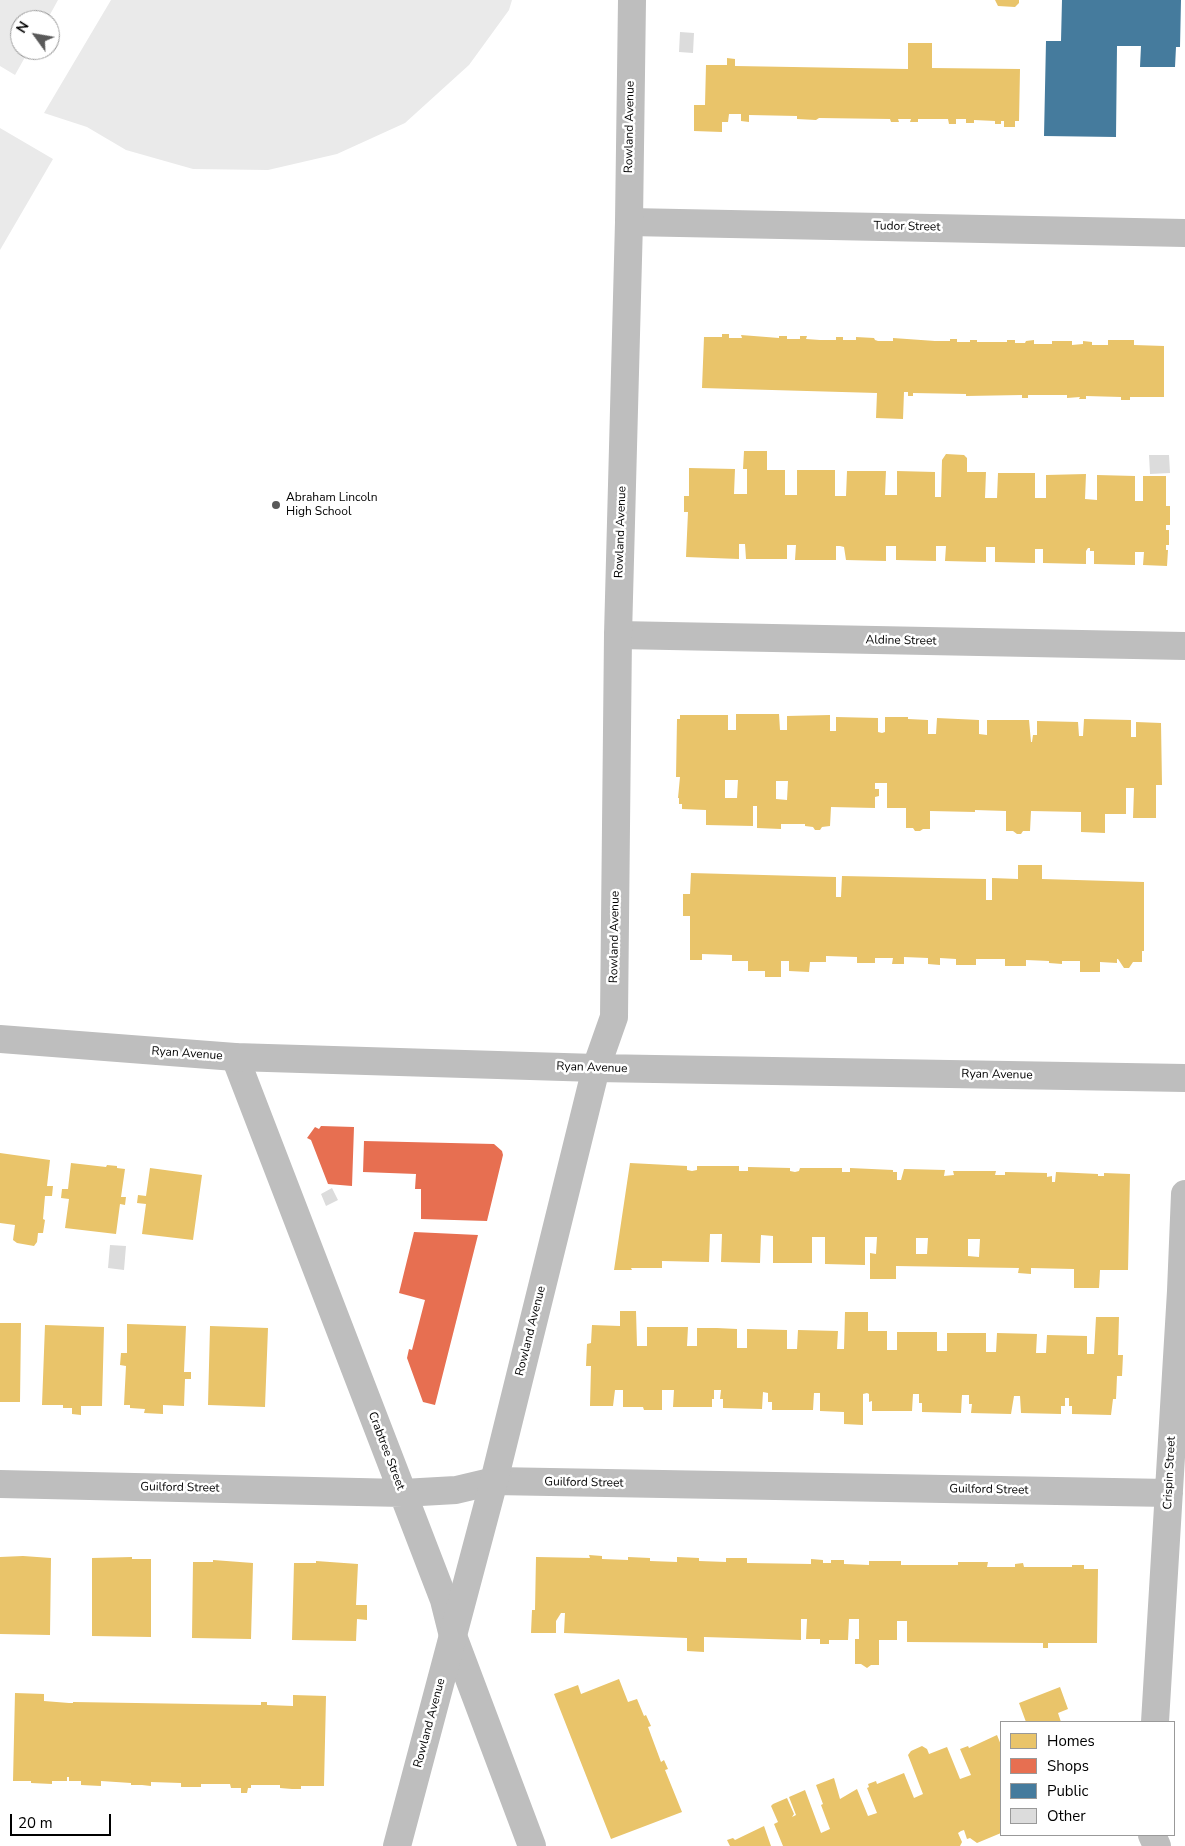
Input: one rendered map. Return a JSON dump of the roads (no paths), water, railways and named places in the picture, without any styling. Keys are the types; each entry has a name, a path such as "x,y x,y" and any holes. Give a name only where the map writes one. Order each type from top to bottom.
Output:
{"street":[{"name":"Rowland Avenue","path":"397,1846 494,1482 596,1068 614,1017 618,635 632,0"},
{"name":"Tudor Street","path":"628,222 1185,233"},
{"name":"Aldine Street","path":"618,635 1185,646"},
{"name":"Ryan Avenue","path":"0,1040 235,1057 596,1068 1185,1078"},
{"name":"Crabtree Street","path":"235,1057 444,1600 453,1636 532,1846"},
{"name":"Crispin Street","path":"1154,1721 1181,1300 1185,1194"},
{"name":"Guilford Street","path":"0,1484 403,1493 456,1490 494,1482 1169,1493"}],"place":[{"name":"Abraham Lincoln High School","path":"276,505"}]}
